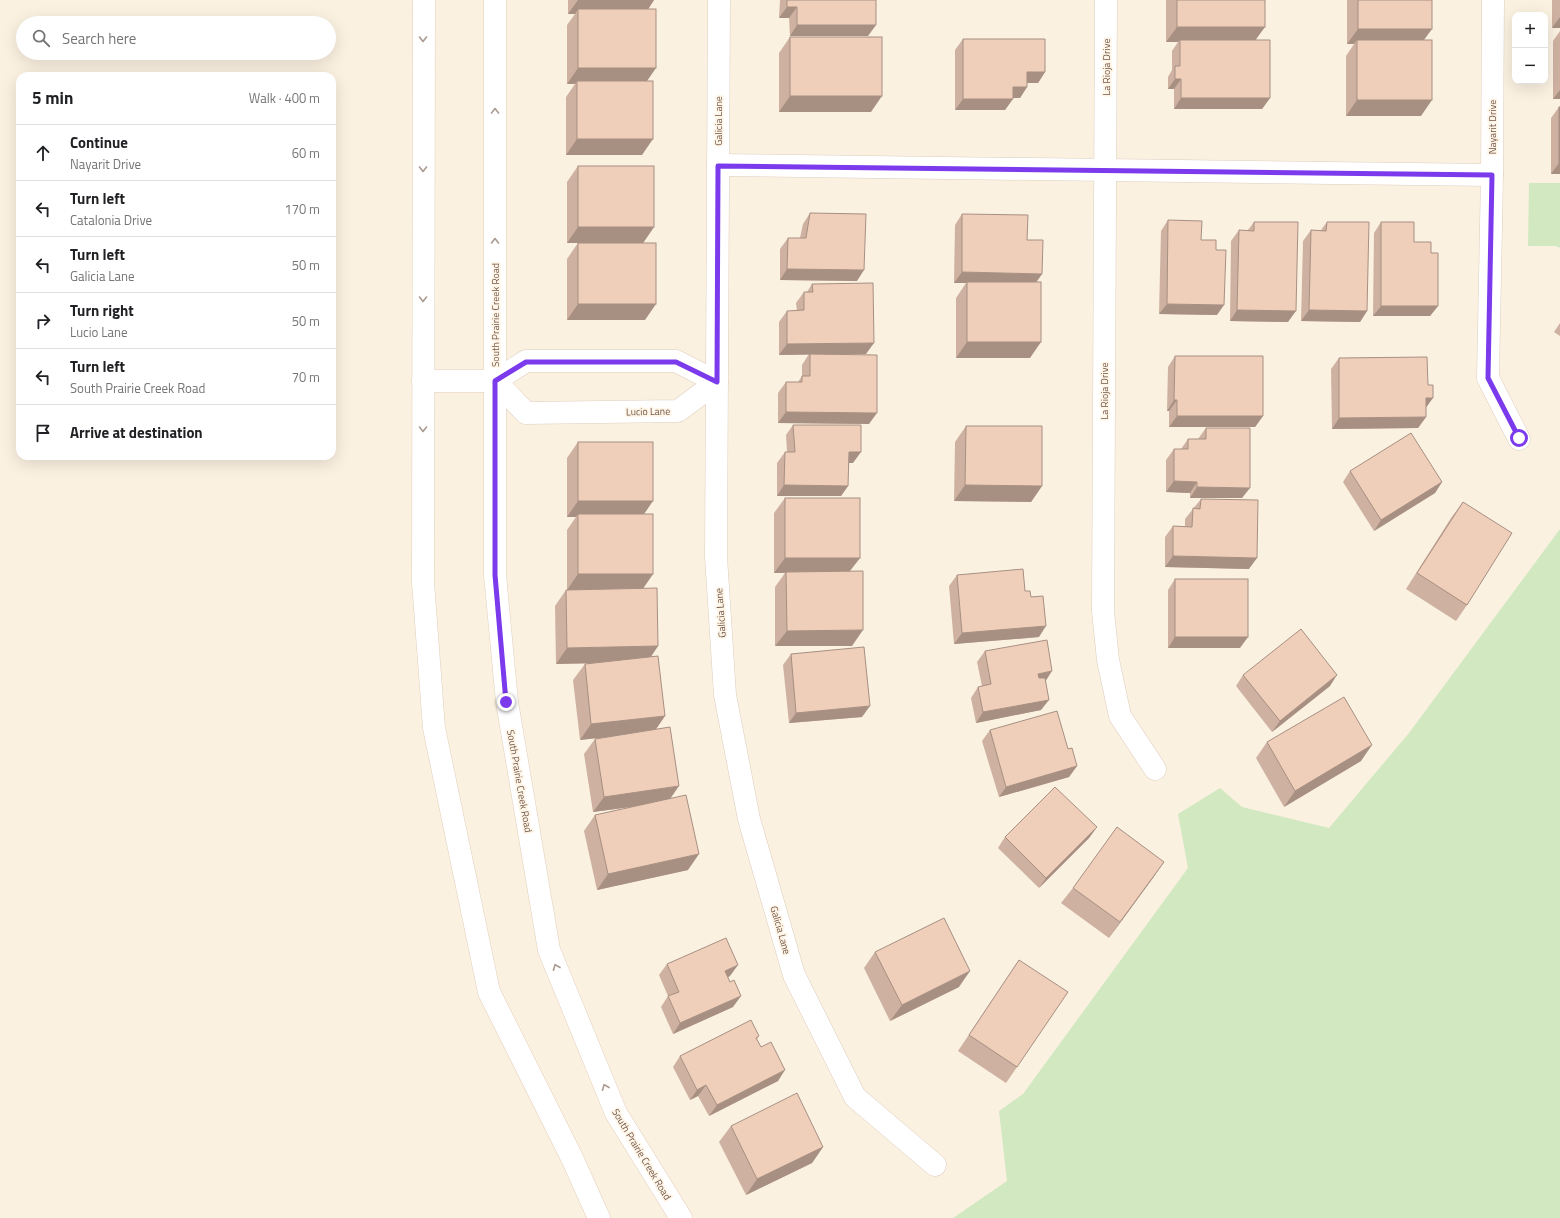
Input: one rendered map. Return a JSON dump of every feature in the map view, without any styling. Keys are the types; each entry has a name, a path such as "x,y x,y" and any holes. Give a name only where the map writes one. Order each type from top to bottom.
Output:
{"street":[{"path":"424,0 423,582 434,728 489,992 572,1158 599,1218"},
{"name":"South Prairie Creek Road","path":"495,0 495,575 506,702 549,950 616,1113 680,1218"},
{"name":"Galicia Lane","path":"719,0 716,557 725,687 749,819 794,975 856,1097 936,1165"},
{"name":"La Rioja Drive","path":"1106,0 1103,611 1108,660 1120,716 1155,770"},
{"name":"Nayarit Drive","path":"1493,0 1492,175 1488,378 1519,438"},
{"path":"718,166 1492,175"},
{"path":"423,381 495,381 526,362 676,362 717,382"},
{"name":"Lucio Lane","path":"495,381 526,413 678,411 717,382"}],"green space":[{"path":"1529,183 1560,183 1560,248 1556,246 1528,246"},
{"path":"1560,529 1560,1218 953,1218 1007,1181 999,1111 1023,1094 1188,868 1178,814 1220,788 1242,807 1329,828 1409,733"}],"building":[{"path":"787,0 876,0 876,25 797,25 797,7 787,7"},
{"path":"1177,0 1265,0 1265,27 1177,27"},
{"path":"1358,0 1432,0 1432,29 1358,29"},
{"path":"578,9 656,9 656,68 578,68"},
{"path":"790,37 882,37 882,96 790,96"},
{"path":"963,39 1045,39 1045,72 1027,72 1027,87 1013,87 1013,99 963,99"},
{"path":"1180,40 1270,40 1270,98 1181,98 1181,79 1175,79 1175,66 1180,66"},
{"path":"1357,40 1432,40 1432,100 1357,100"},
{"path":"577,81 653,81 653,139 577,139"},
{"path":"1560,107 1560,163 1559,163"},
{"path":"578,166 654,166 654,227 578,227"},
{"path":"810,213 866,214 864,270 787,269 788,238 806,238"},
{"path":"962,214 1028,215 1027,240 1043,240 1042,274 962,272"},
{"path":"1168,220 1202,221 1201,240 1216,240 1216,250 1226,250 1224,305 1167,304"},
{"path":"1254,222 1298,222 1296,311 1237,310 1239,230 1254,231"},
{"path":"1327,222 1369,222 1367,311 1309,310 1311,230 1326,231"},
{"path":"1381,222 1414,222 1414,242 1431,242 1431,253 1438,253 1438,306 1381,306"},
{"path":"578,243 656,243 656,304 578,304"},
{"path":"967,282 1041,282 1041,342 967,342"},
{"path":"873,283 874,343 787,344 787,311 804,310 804,292 813,292 812,284"},
{"path":"810,354 877,355 877,413 786,412 786,382 802,382 802,376 810,376"},
{"path":"1175,356 1263,356 1263,416 1177,416 1177,400 1174,400"},
{"path":"1427,357 1428,385 1433,385 1433,398 1426,398 1426,417 1339,418 1339,358"},
{"path":"793,425 861,425 861,452 849,452 848,486 784,485 785,452 795,452"},
{"path":"966,426 1042,426 1042,486 965,485"},
{"path":"1206,428 1250,428 1250,488 1197,487 1197,482 1174,481 1174,449 1188,449 1188,439 1206,439"},
{"path":"1411,433 1442,482 1381,520 1350,471"},
{"path":"578,442 653,442 653,501 578,501"},
{"path":"785,498 860,498 860,558 785,558"},
{"path":"1201,499 1258,500 1257,558 1173,556 1173,526 1192,527 1193,508 1200,509"},
{"path":"1463,502 1512,533 1467,605 1417,573"},
{"path":"578,514 653,514 653,574 578,574"},
{"path":"1023,569 1025,591 1030,591 1031,597 1043,596 1046,626 962,633 957,575"},
{"path":"863,571 863,630 787,631 786,572"},
{"path":"1175,579 1248,579 1248,637 1175,637"},
{"path":"657,588 658,646 567,648 566,590"},
{"path":"1301,629 1337,675 1280,721 1243,675"},
{"path":"1047,640 1052,671 1038,674 1039,678 1045,678 1049,700 983,712 978,687 991,684 985,651"},
{"path":"864,647 870,706 796,713 791,654"},
{"path":"658,656 665,716 591,724 585,664"},
{"path":"1344,697 1372,745 1295,791 1267,742"},
{"path":"1057,711 1068,749 1072,748 1077,766 1006,787 990,730"},
{"path":"670,727 679,786 604,797 595,739"},
{"path":"1055,787 1097,827 1046,878 1005,837"},
{"path":"686,795 699,854 608,874 595,815"},
{"path":"1117,827 1164,862 1120,922 1073,888"},
{"path":"944,918 970,971 902,1005 875,952"},
{"path":"726,938 738,965 725,971 730,982 734,980 741,996 680,1023 668,996 679,992 667,964"},
{"path":"1019,960 1068,992 1017,1067 969,1035"},
{"path":"751,1020 759,1036 756,1038 761,1047 771,1042 785,1070 717,1105 706,1085 697,1090 680,1056"},
{"path":"797,1093 823,1147 757,1179 731,1126"}],"route":[{"path":"506,702 495,575 495,381 526,362 676,362 717,382 718,166 1492,175 1488,378 1519,438"}]}
